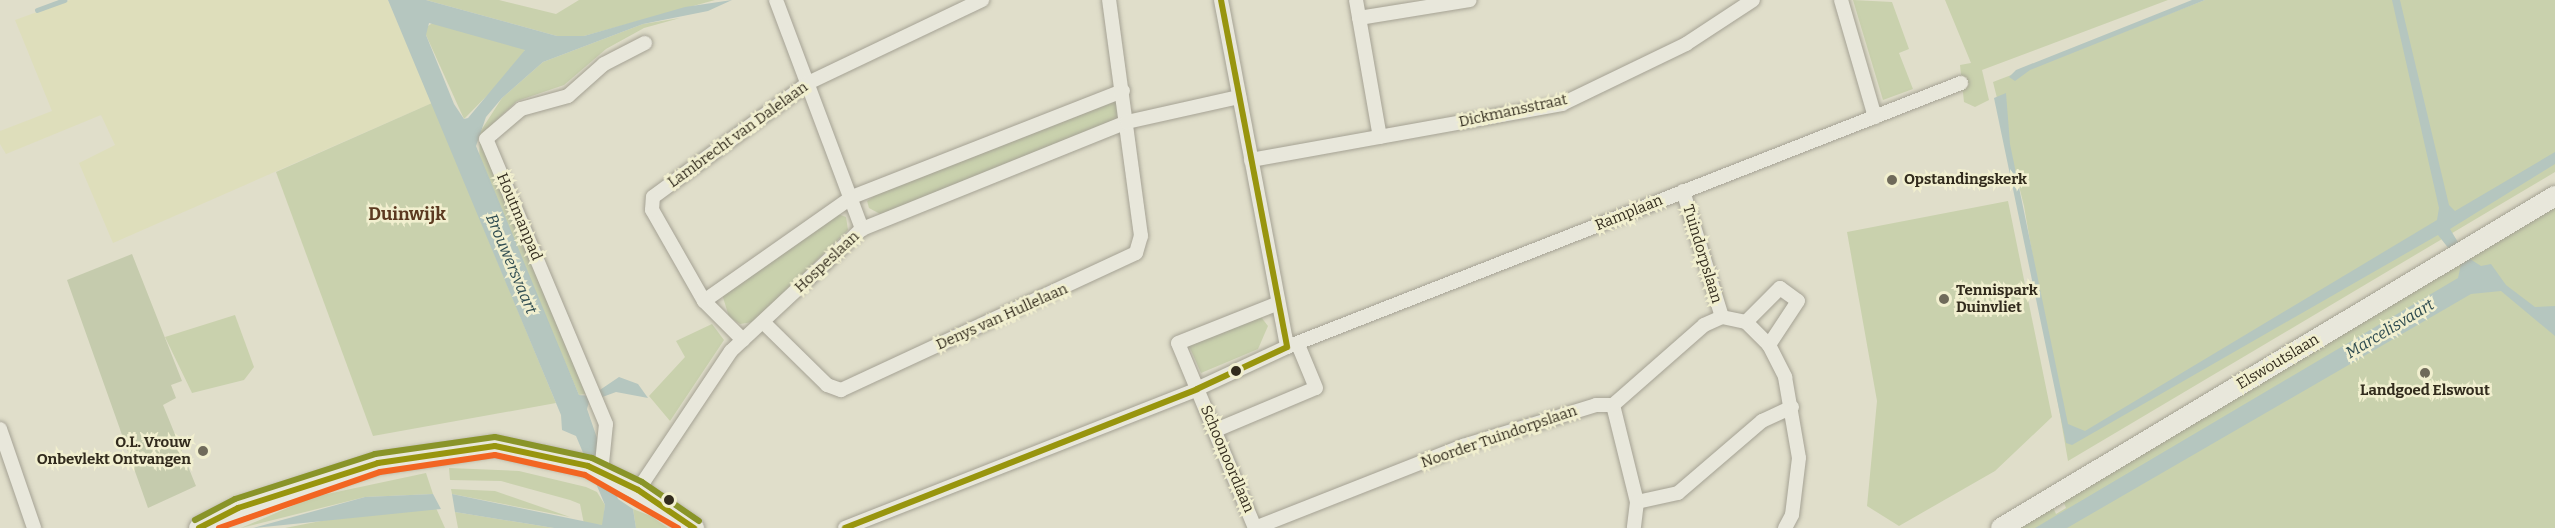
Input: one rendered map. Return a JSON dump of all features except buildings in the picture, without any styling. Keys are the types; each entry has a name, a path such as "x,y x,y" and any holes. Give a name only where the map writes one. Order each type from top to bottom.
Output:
{"street":[{"path":"776,0 852,197 862,229"},
{"name":"Lambrecht van Dalelaan","path":"743,340 704,301 652,210 652,197 808,83 982,0"},
{"path":"1109,0 1127,122"},
{"path":"1215,430 1316,388 1293,347 1276,304 1221,0"},
{"path":"1356,0 1380,137"},
{"path":"1359,18 1470,0"},
{"name":"Dickmansstraat","path":"1251,160 1562,104 1686,44 1753,0"},
{"path":"1841,0 1875,117"},
{"name":"Houtmanpad","path":"601,469 606,424 486,139 521,110 568,96 604,64 645,43"},
{"name":"Ramplaan","path":"845,528 1197,389 1293,347 1683,191 1961,83"},
{"path":"704,301 852,197 1123,91"},
{"name":"Hospeslaan","path":"638,490 743,340 862,229 1127,122 1239,97"},
{"name":"Denys van Hullelaan","path":"763,322 826,385 841,390 1119,266 1136,253 1141,236 1127,122"},
{"name":"Tuindorpslaan","path":"1683,191 1722,317"},
{"name":"Elswoutslaan","path":"2001,528 2555,196"},
{"path":"1746,322 1780,288 1798,301 1769,345"},
{"path":"1197,389 1178,343 1276,304"},
{"path":"1631,525 1636,502 1613,405 1704,325 1722,317 1746,322 1769,345 1785,377 1799,458 1792,515 1785,528"},
{"name":"Schoonoordlaan","path":"1197,389 1255,528"},
{"name":"Noorder Tuindorpslaan","path":"1255,528 1463,446 1596,405 1613,405"},
{"path":"1636,502 1678,493 1762,421 1792,407"},
{"path":"0,429 34,528"},
{"path":"199,528 238,508 316,481 435,452 495,446 601,469 638,490 694,528"}],"green space":[{"path":"70,0 388,0 432,103 113,243 79,163 115,145 101,115 6,154 0,144 0,131 52,111 15,20"},
{"path":"426,0 499,0 556,14 579,0 715,0 584,36 557,36"},
{"path":"1853,0 1892,2 1909,49 1899,53 1913,89 1883,100"},
{"path":"1945,0 2168,0 1982,70 1989,100 1975,107 1964,102 1960,65 1971,63"},
{"path":"2205,0 2555,0 2555,172 2068,461 2024,206 1993,82"},
{"path":"680,18 644,28 606,49 564,85 517,101 486,130 590,393 579,395 479,162 480,132 502,98 543,62 643,24"},
{"path":"434,22 525,49 523,59 464,119 426,35 425,28"},
{"path":"1116,101 1119,118 882,215 869,208 867,201 877,194"},
{"path":"432,103 556,403 373,436 276,172"},
{"name":"Tennispark Duinvliet","path":"2008,201 2052,417 1995,471 1899,526 1867,506 1877,401 1847,232"},
{"name":"Landgoed Elswout","path":"2555,206 2555,528 2012,528 2052,505 2056,514 2066,508 2062,498"},
{"path":"838,214 846,217 848,230 753,322 740,324 729,317 722,294"},
{"path":"132,254 182,381 171,385 176,398 163,405 196,486 148,508 67,280"},
{"path":"235,315 254,367 244,380 192,393 165,337"},
{"path":"1261,317 1268,326 1258,349 1201,373 1189,346"},
{"path":"712,324 724,340 670,421 649,396 685,357 676,341"},
{"path":"449,468 519,471 586,487 597,492 605,505 603,525 584,524 580,504 570,500 501,481 450,480"},
{"path":"426,473 433,494 365,497 241,528 313,497"},
{"path":"451,489 495,491 570,517 452,494"},
{"path":"436,508 445,528 285,528 336,518"},
{"path":"633,509 651,516 668,528 636,528"},
{"path":"455,512 554,528 458,528"}],"water":[{"name":"Brouwersvaart","path":"388,0 426,0 557,36 584,36 685,7 732,0 708,11 643,24 543,62 502,98 486,117 476,146 579,395 591,396 619,377 638,384 648,398 616,392 589,402 587,409 618,499 633,509 636,528 554,528 455,512 452,494 602,525 605,505 576,436 562,430 561,415","holes":["429,23 525,50 468,118 464,119 454,104 426,35"]},
{"path":"2192,0 2205,0 2030,70 2015,81 2009,77 2016,70"},
{"name":"Marcelisvaart","path":"2392,0 2400,0 2449,205 2455,211 2555,152 2555,164 2450,229 2467,257 2481,266 2491,264 2506,285 2535,307 2555,306 2555,336 2501,291 2471,294 2067,528 2035,528 2458,278 2461,264 2438,235 2072,445 2066,443 1994,98 2006,93 2010,144 2068,424 2085,431 2437,220 2439,208"},
{"path":"433,494 441,509 253,528 365,497"}],"waterway":[{"path":"37,10 64,0"}],"transit line":[{"path":"1221,0 1287,347"},
{"path":"845,528 1197,389 1287,347"},
{"path":"195,520 235,499 375,454 495,437 592,458 642,482 699,521"},
{"path":"199,528 238,508 378,463 495,446 588,466 638,490 694,528"},
{"path":"219,528 380,472 495,455 585,475 678,528"}],"place":[{"name":"Opstandingskerk","path":"1892,180"},
{"name":"Tennispark Duinvliet","path":"1944,299"},
{"name":"Landgoed Elswout","path":"2425,373"},
{"name":"O.L. Vrouw Onbevlekt Ontvangen","path":"203,451"}],"district":[{"name":"Duinwijk","path":"407,214"}]}
